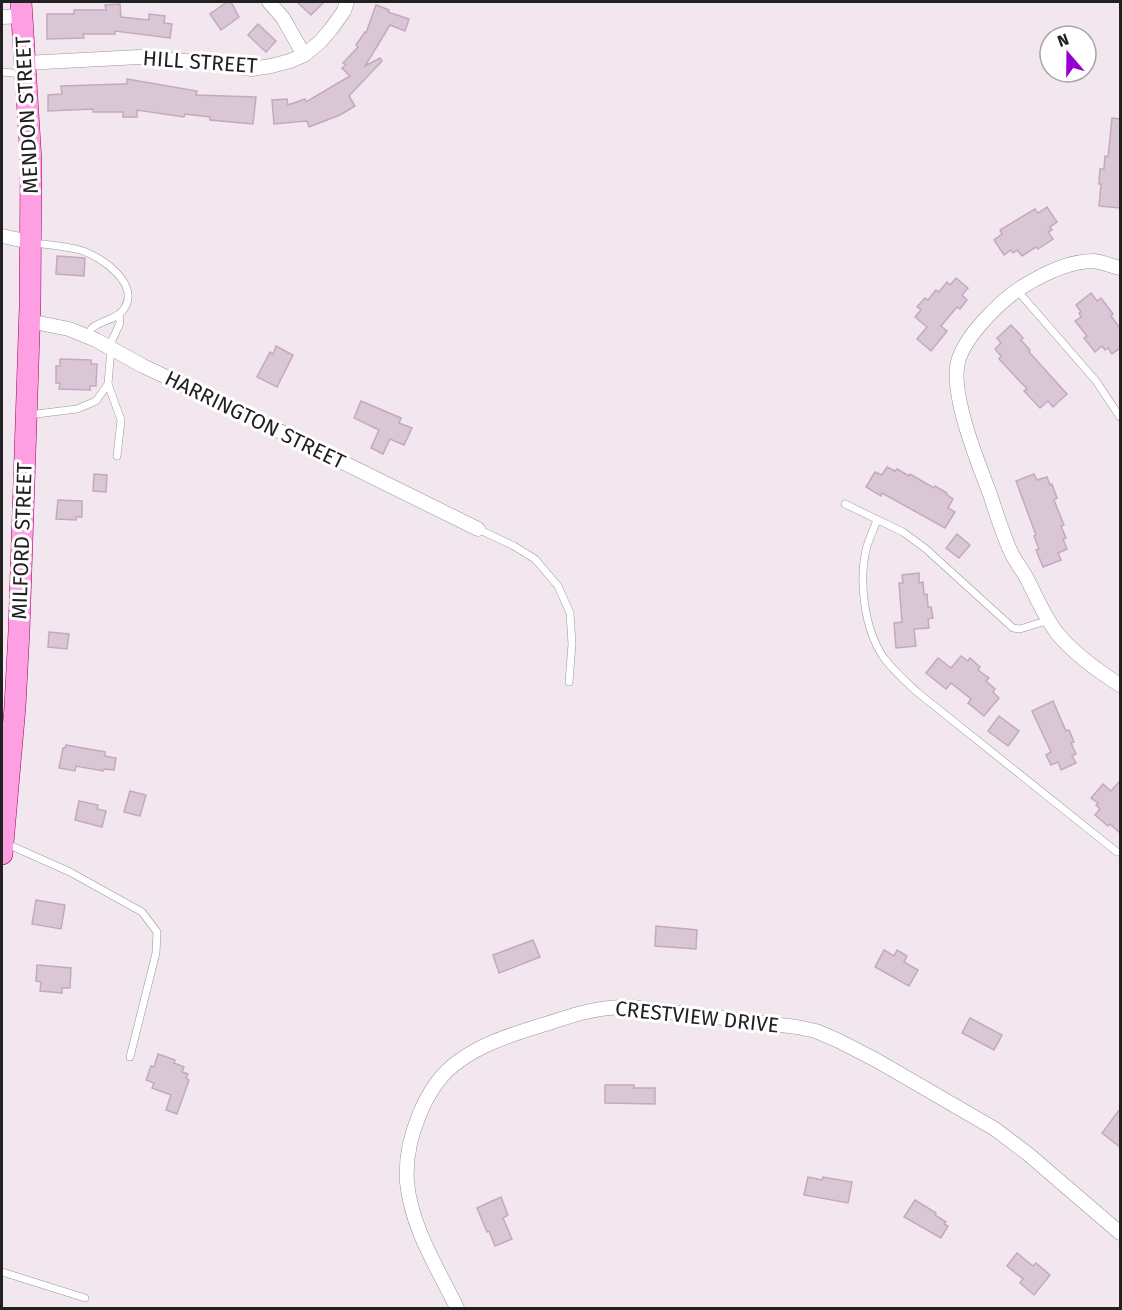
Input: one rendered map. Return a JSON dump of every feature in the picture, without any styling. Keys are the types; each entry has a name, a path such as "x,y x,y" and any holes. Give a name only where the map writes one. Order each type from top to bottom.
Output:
{"main road":[{"name":"MENDON STREET","path":"15,11 25,68 31,161 30,235"},
{"name":"MILFORD STREET","path":"2,848 15,707 19,631 30,235"}],"street":[{"path":"269,2 283,18 304,55"},
{"name":"HILL STREET","path":"25,68 139,57 252,69 271,66 304,55 320,42 344,10 347,2"},
{"path":"2,236 30,235"},
{"path":"1120,268 1095,261 1072,264 1044,274 1011,294 994,310 964,346 957,363 957,384 962,411 1011,552 1058,633 1082,659 1120,685"},
{"name":"HARRINGTON STREET","path":"29,321 69,329 87,336 143,366 478,529"},
{"name":"CRESTVIEW DRIVE","path":"458,1308 417,1224 410,1201 407,1160 416,1122 426,1101 438,1081 457,1062 477,1050 515,1034 586,1012 608,1008 631,1007 771,1023 816,1031 839,1041 995,1129 1028,1154 1120,1233"}],"lane":[{"path":"2,72 25,68"},
{"path":"30,235 94,256 115,271 124,281 128,294 124,309 119,315 93,327 87,336"},
{"path":"1017,290 1096,381 1120,417"},
{"path":"117,456 121,420 108,384 110,348 120,323 119,315"},
{"path":"26,416 77,409 96,401 108,384"},
{"path":"845,504 903,532 926,549 1013,628 1020,629 1049,620"},
{"path":"877,520 867,546 865,561 866,613 872,636 897,675 1117,852"},
{"path":"478,529 514,546 536,560 558,586 570,613 572,644 569,682"},
{"path":"2,848 70,872 142,912 157,932 156,953 130,1057"},
{"path":"2,1272 85,1298"}],"building":[{"path":"227,2 231,2 239,17 221,30 210,14"},
{"path":"297,2 324,2 311,15"},
{"path":"120,4 121,17 149,20 149,14 165,16 164,23 172,24 170,38 115,31 115,34 83,34 84,38 47,39 47,14 74,14 74,10 106,10 105,5"},
{"path":"376,5 409,19 405,31 390,25 365,66 380,58 382,61 349,96 355,106 340,115 309,127 307,121 274,124 272,100 287,99 288,105 305,99 306,102 350,76 342,68 346,65 343,63 358,47 356,45 366,33"},
{"path":"258,24 276,41 266,52 248,35"},
{"path":"127,79 197,91 196,95 256,97 253,124 137,110 137,117 123,117 123,112 93,112 93,109 48,111 48,95 62,94 61,86 127,84"},
{"path":"1112,118 1120,119 1120,208 1099,206 1100,169 1104,169 1105,156 1108,157"},
{"path":"1047,207 1057,222 1050,227 1052,230 1048,232 1053,239 1022,256 1017,250 1013,253 1011,250 1004,255 994,240 1002,234 1000,230 1035,209 1038,213"},
{"path":"57,256 85,258 84,276 56,274"},
{"path":"956,278 968,288 962,295 967,300 960,309 957,307 941,326 947,331 931,351 917,339 927,327 915,317 921,310 917,307 925,298 928,300 936,290 939,292 947,282 950,285"},
{"path":"1091,293 1097,301 1101,298 1120,328 1120,348 1112,354 1108,348 1105,350 1102,346 1095,352 1084,338 1087,336 1075,321 1081,317 1079,313 1081,312 1076,305"},
{"path":"1011,325 1023,338 1021,340 1030,350 1029,352 1067,394 1053,407 1048,401 1040,408 1024,391 1027,389 999,359 1001,356 995,349 1001,343 997,338"},
{"path":"276,346 293,355 277,387 257,377 270,352 273,354"},
{"path":"60,359 91,360 91,364 97,364 96,386 90,386 90,390 59,389 60,383 56,383 56,366 60,366"},
{"path":"361,401 401,418 399,423 412,428 404,445 390,439 383,454 371,448 379,430 354,418"},
{"path":"887,467 895,471 897,469 909,476 910,474 934,488 935,486 953,499 948,508 955,512 945,528 882,493 881,496 866,487 875,472 882,475"},
{"path":"94,474 107,475 106,492 93,491"},
{"path":"1034,474 1037,480 1047,477 1050,485 1052,484 1057,498 1054,500 1064,525 1061,526 1066,538 1063,539 1067,549 1058,553 1061,560 1043,567 1036,550 1039,549 1034,536 1036,535 1016,481"},
{"path":"58,500 82,501 82,517 76,517 76,520 56,519"},
{"path":"957,534 970,545 959,558 946,548"},
{"path":"919,573 919,583 923,582 924,595 927,594 928,607 931,607 933,618 928,619 929,628 914,629 916,646 896,648 894,623 902,622 899,583 903,583 902,575"},
{"path":"49,632 69,634 67,649 48,647"},
{"path":"961,656 968,661 970,658 980,667 978,670 989,678 986,681 995,689 993,692 999,698 984,716 968,703 971,699 951,683 946,689 926,673 938,658 951,668"},
{"path":"1053,701 1066,731 1069,730 1076,754 1072,756 1076,763 1061,770 1058,762 1051,765 1046,755 1051,752 1032,711"},
{"path":"999,716 1019,731 1008,746 988,731"},
{"path":"66,745 105,752 105,756 116,758 114,770 104,769 103,771 76,766 75,771 59,768 63,748"},
{"path":"1120,781 1120,833 1095,815 1100,809 1096,805 1098,803 1091,798 1103,784 1111,791"},
{"path":"130,791 146,795 140,816 124,812"},
{"path":"79,801 98,805 97,809 106,811 102,827 75,820"},
{"path":"36,900 65,905 61,929 32,924"},
{"path":"656,926 697,930 696,949 655,946"},
{"path":"533,940 540,957 499,973 493,955"},
{"path":"884,950 894,956 897,950 907,956 904,962 918,970 909,986 875,967"},
{"path":"37,965 71,968 70,988 62,988 62,993 40,991 41,982 36,981"},
{"path":"970,1018 1002,1035 994,1050 962,1033"},
{"path":"158,1054 175,1060 174,1063 184,1067 182,1072 188,1074 186,1078 189,1080 177,1114 166,1110 171,1095 152,1088 154,1083 146,1080 151,1066 154,1067"},
{"path":"605,1085 655,1088 655,1104 605,1103"},
{"path":"1120,1109 1120,1147 1102,1133"},
{"path":"808,1177 852,1182 848,1203 804,1195"},
{"path":"501,1197 508,1215 503,1218 512,1239 495,1246 477,1208"},
{"path":"915,1200 946,1222 944,1224 948,1226 941,1238 904,1217"},
{"path":"1017,1253 1033,1266 1036,1263 1050,1275 1034,1295 1020,1283 1023,1279 1007,1266"}]}
